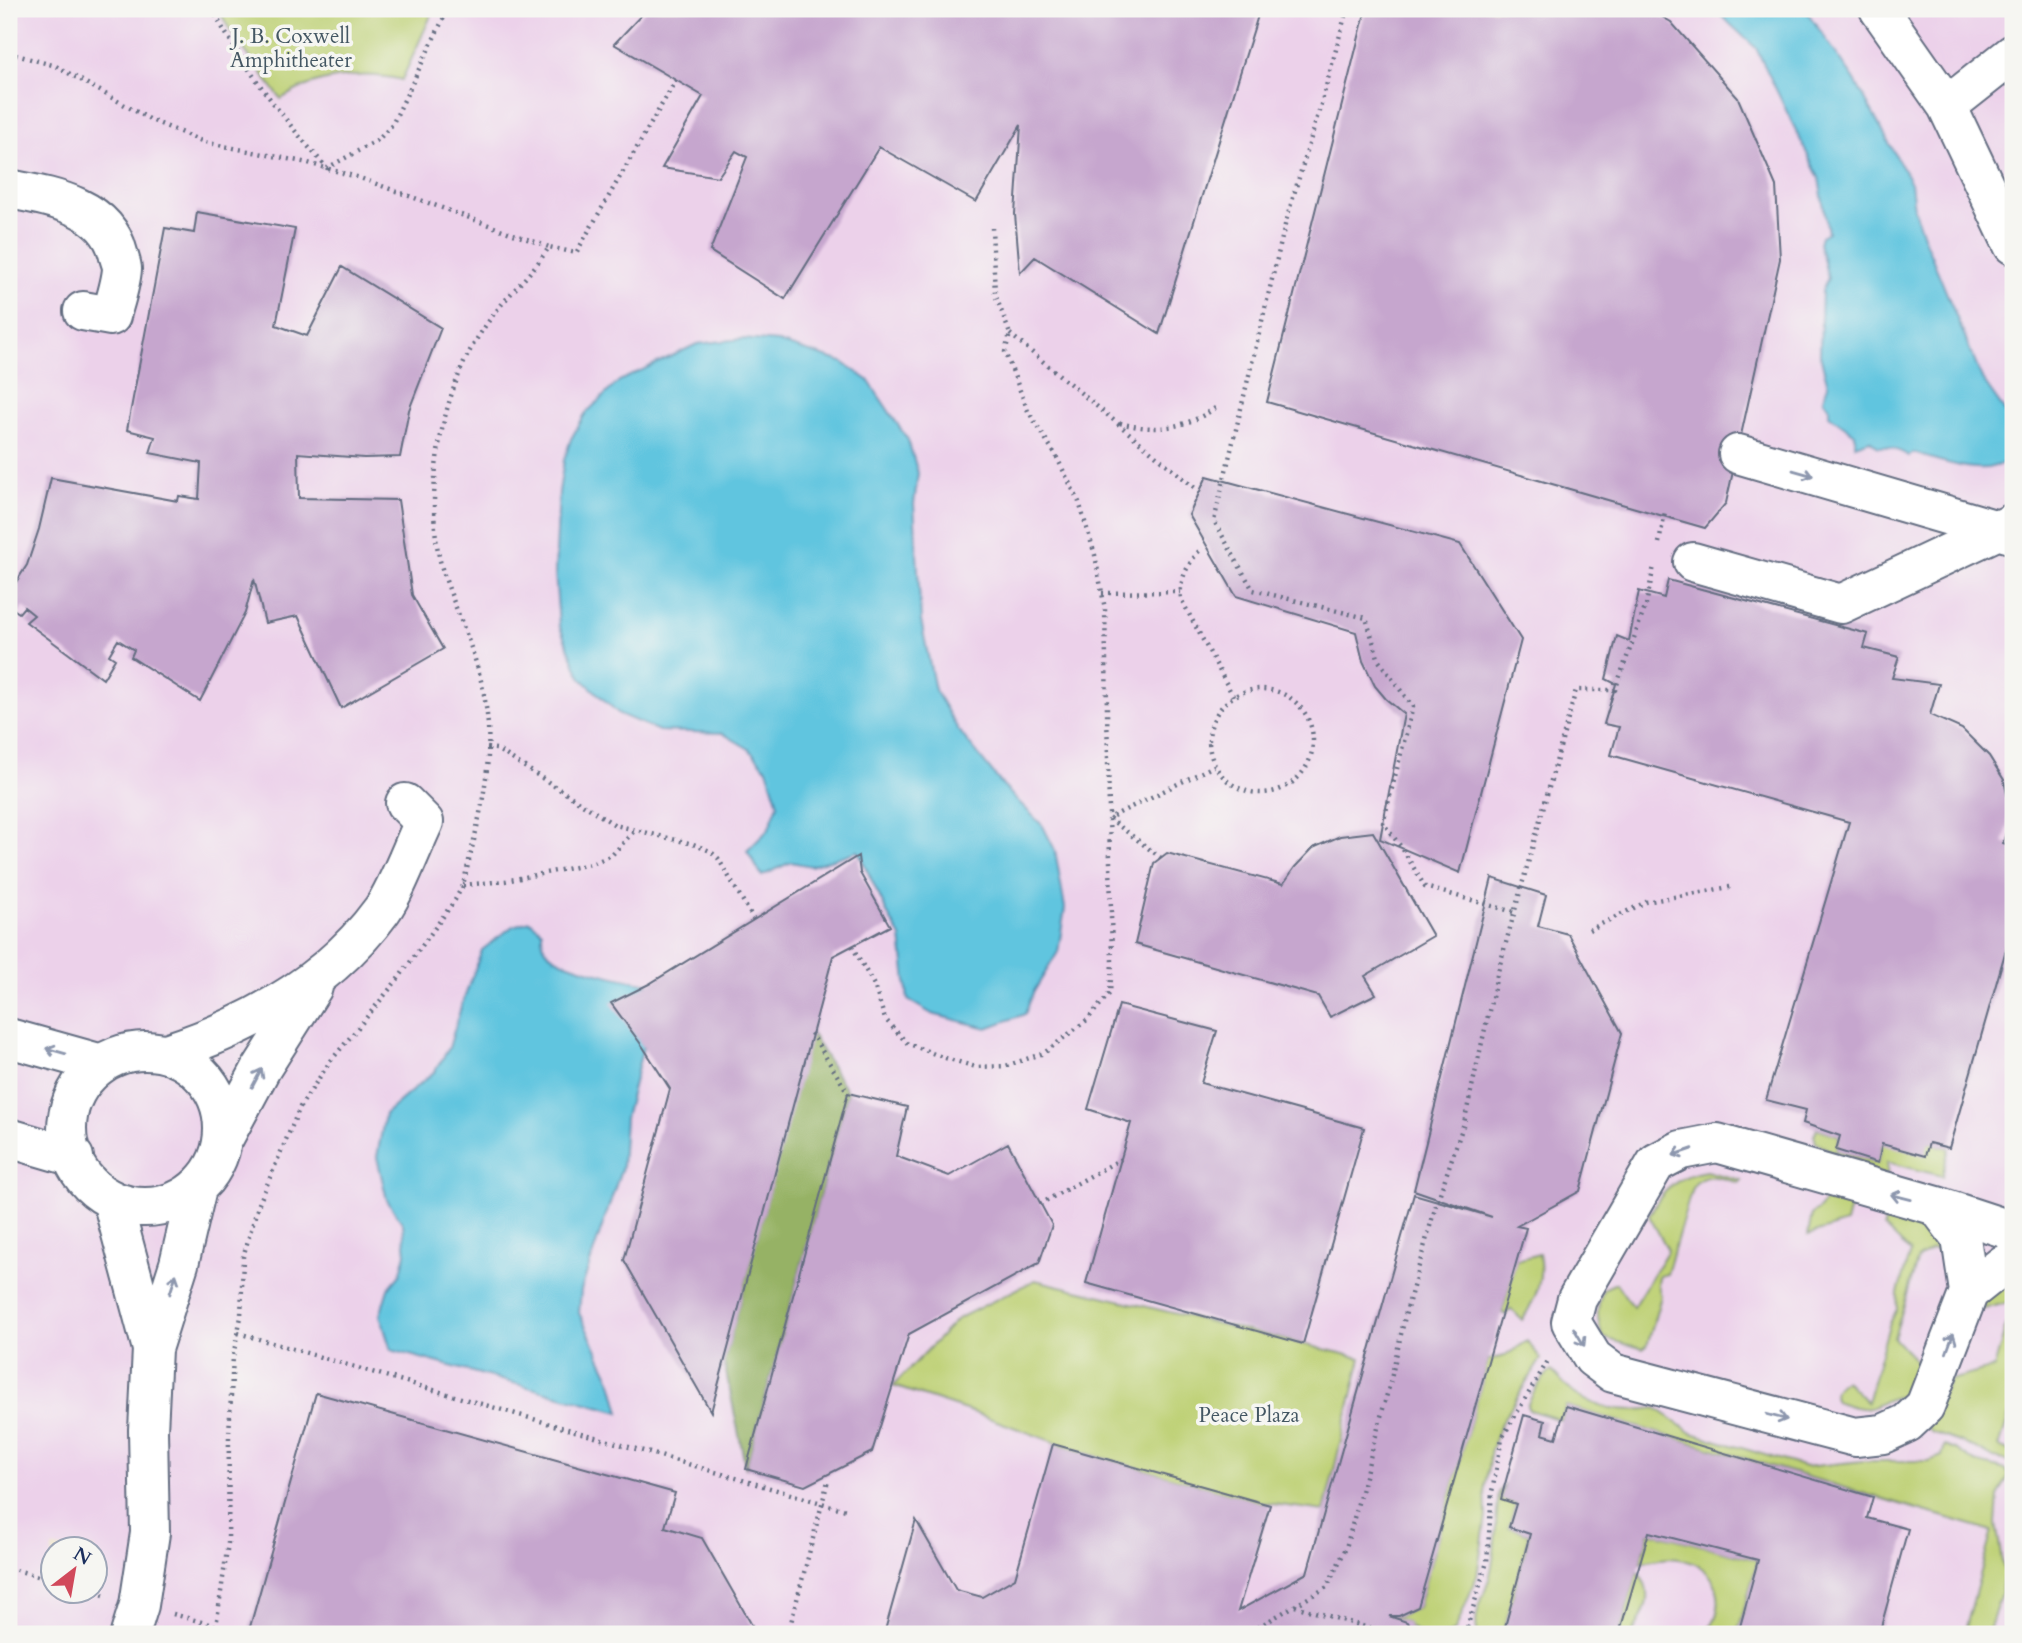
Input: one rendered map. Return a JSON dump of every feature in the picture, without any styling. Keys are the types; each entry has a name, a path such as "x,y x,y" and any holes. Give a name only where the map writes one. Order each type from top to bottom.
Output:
{"street":[{"path":"1879,9 1947,106 2013,245"},
{"path":"1947,106 2013,54"},
{"path":"9,189 75,206 91,213 107,230 116,247 122,268 111,316 83,311"},
{"path":"1738,454 2009,530"},
{"path":"1693,562 1841,604 2009,530"},
{"path":"166,1053 244,1024 279,1004 348,950 383,908 424,822 405,803"},
{"path":"224,1138 218,1098 203,1075 191,1064 166,1053 149,1050 122,1053 102,1064 81,1083 69,1107 66,1135 78,1170 96,1190 112,1200 139,1208 160,1207 193,1193 212,1172 224,1138 261,1069 322,973"},
{"path":"9,1038 102,1064"},
{"path":"9,1138 74,1157"},
{"path":"1937,1206 1961,1238 1969,1292 1925,1406 1907,1423 1884,1434 1855,1437 1613,1373 1593,1358 1571,1322 1577,1299 1656,1163 1681,1150 1717,1143 1937,1206 2013,1231"},
{"path":"130,1634 138,1605 150,1533 148,1430 152,1349 179,1265 197,1188"},
{"path":"112,1200 152,1349"},
{"path":"1969,1292 2003,1265 2013,1262"}],"path":[{"path":"212,9 227,36 289,126 327,168"},
{"path":"327,168 378,141 392,125 448,9"},
{"path":"1347,9 1286,221 1214,521 1253,590 1366,618 1379,661 1413,707 1383,823 1402,848 1425,887 1514,912"},
{"path":"9,53 57,66 153,121 204,142 327,168 412,195 549,247"},
{"path":"576,253 676,80"},
{"path":"992,228 995,294 1010,334 1195,488"},
{"path":"852,946 874,985 885,1019 907,1043 976,1067 1006,1066 1044,1053 1087,1020 1110,993 1112,963 1107,650 1102,593 1095,555 1079,502 1055,454 1028,411 1013,374 1006,352 1010,334"},
{"path":"1119,423 1161,429 1204,416 1219,406"},
{"path":"1657,552 1665,512"},
{"path":"1199,551 1182,576 1180,592 1188,615 1233,696"},
{"path":"1246,1634 1327,1587 1346,1548 1406,1312 1436,1205 1464,1123 1485,1021 1576,690 1615,690 1646,605 1654,565"},
{"path":"1102,593 1180,592"},
{"path":"1255,688 1276,691 1304,709 1311,722 1312,753 1296,777 1284,787 1255,794 1237,789 1223,780 1214,766 1210,744 1213,723 1221,708 1233,696 1255,688"},
{"path":"487,748 496,749 506,755 602,819 710,851 718,858 754,920"},
{"path":"1109,818 1214,766"},
{"path":"1109,818 1161,858"},
{"path":"463,885 505,881 591,864 612,855 635,830"},
{"path":"1589,930 1646,902 1735,886"},
{"path":"811,1033 848,1093"},
{"path":"1040,1204 1121,1159"},
{"path":"238,1333 849,1511"},
{"path":"1465,1634 1487,1562 1492,1492 1502,1438 1551,1356"},
{"path":"788,1634 828,1480"},
{"path":"9,1567 38,1576"},
{"path":"1294,1606 1379,1631 1381,1634"},
{"path":"1268,1634 1272,1619"}],"shaded area":[{"path":"9,9 2013,9 2013,1634 9,1634"}],"green space":[{"name":"J. B. Coxwell Amphitheater","path":"218,9 434,9 402,80 371,76 339,78 308,85 281,99 231,32"},
{"path":"811,1033 848,1093 746,1469 724,1362"},
{"path":"1817,1128 1840,1136 1836,1150 1878,1163 1882,1144 1929,1143 1949,1148 1942,1176 1887,1162 1888,1171 1885,1175 1836,1162 1836,1153 1816,1143 1814,1135"},
{"path":"1706,1171 1741,1180 1739,1183 1713,1176 1702,1178 1692,1188 1667,1274 1659,1276 1661,1296 1647,1346 1643,1349 1604,1338 1598,1314 1603,1289 1616,1283 1633,1307 1668,1250 1649,1216 1665,1192 1679,1180"},
{"path":"1831,1190 1857,1202 1849,1211 1846,1223 1808,1235 1812,1214 1819,1209"},
{"path":"1901,1212 1913,1213 1947,1235 1945,1254 1933,1249 1918,1258 1894,1338 1924,1370 1905,1403 1896,1397 1865,1408 1835,1401 1834,1391 1845,1380 1867,1402 1889,1325 1897,1309 1898,1293 1910,1252 1884,1227 1885,1221"},
{"path":"1539,1254 1540,1280 1527,1312 1522,1320 1511,1309 1505,1315 1502,1312 1516,1260"},
{"path":"2013,1274 2013,1301 1981,1310 1977,1307"},
{"name":"Peace Plaza","path":"1035,1280 1361,1358 1324,1511 1258,1502 1078,1451 893,1386 957,1319"},
{"path":"2013,1301 2013,1403 1999,1447 2013,1453 2013,1462 1994,1458 1976,1448 1931,1432 1925,1425 1950,1380 1994,1368"},
{"path":"1527,1341 1541,1359 1501,1423 1491,1449 1485,1486 1486,1517 1477,1576 1455,1631 1443,1635 1422,1633 1406,1622 1389,1616 1399,1616 1418,1607 1488,1360 1505,1356"},
{"path":"1551,1371 1575,1394 1594,1404 1624,1410 1656,1408 1692,1433 1805,1467 1862,1461 1929,1461 1942,1456 1945,1445 1975,1462 2006,1470 2009,1475 1998,1497 1996,1523 2004,1574 1988,1634 1965,1634 1965,1631 1992,1531 1566,1406 1561,1420 1529,1410 1527,1406 1534,1392"},
{"path":"1505,1485 1501,1499 1516,1504 1509,1527 1530,1534 1503,1634 1478,1634 1476,1619 1494,1555 1499,1492"},
{"path":"1649,1532 1758,1560 1737,1634 1706,1634 1718,1610 1718,1599 1711,1577 1703,1569 1673,1558 1640,1563"},
{"path":"1637,1572 1646,1587 1644,1611 1632,1634 1619,1634"}],"water":[{"path":"1714,9 1805,9 1854,79 1911,183 1914,209 1923,236 1982,379 2013,423 2013,457 2003,464 1965,467 1913,453 1909,456 1898,450 1878,447 1870,440 1855,445 1855,434 1829,415 1829,408 1823,399 1828,385 1820,355 1822,290 1828,278 1819,243 1821,236 1828,232 1819,178 1756,48"},
{"path":"742,339 778,342 842,362 868,380 908,440 918,473 914,504 921,621 935,690 959,731 1004,787 1043,826 1055,850 1065,908 1058,952 1033,993 1025,1014 987,1028 932,1014 908,1000 901,937 858,851 811,866 791,862 762,876 747,851 768,830 778,804 767,769 749,749 722,733 659,731 619,714 581,678 559,625 555,572 559,492 564,460 571,439 585,414 619,381 697,344"},
{"path":"530,921 542,931 545,947 555,958 595,972 649,984 643,1047 625,1118 622,1167 581,1290 579,1313 612,1382 620,1412 391,1350 380,1315 388,1289 400,1275 406,1254 403,1224 387,1200 377,1157 385,1114 435,1071 449,1048 482,950 513,926"}],"building":[{"path":"647,9 1260,9 1159,334 1035,257 1020,273 1015,214 1021,125 976,202 879,147 785,299 710,251 747,157 736,151 718,177 662,168 703,96 614,44"},
{"path":"1366,9 1648,9 1671,22 1738,98 1776,186 1780,259 1726,503 1705,528 1267,402"},
{"path":"197,212 295,229 276,325 307,336 342,267 441,328 409,410 400,457 364,458 298,453 299,498 398,500 412,595 443,649 341,708 298,616 265,623 254,579 245,613 200,701 131,657 134,650 118,640 109,655 115,659 103,679 26,622 34,615 24,607 19,613 9,606 9,593 27,565 39,529 51,478 178,501 179,496 199,499 201,463 150,453 155,437 127,430 165,228 194,233"},
{"path":"1207,476 1460,544 1521,640 1460,873 1380,839 1404,714 1375,686 1363,661 1356,632 1236,596 1189,515"},
{"path":"1668,580 1868,634 1864,648 1899,657 1892,678 1939,684 1930,715 1962,729 1989,756 2004,780 2008,826 2003,843 2013,846 2013,925 1949,1148 1929,1143 1925,1156 1882,1144 1878,1163 1836,1150 1840,1136 1803,1123 1806,1110 1766,1100 1849,822 1611,755 1619,727 1604,724 1616,684 1606,679 1617,636 1629,641 1639,591 1664,598"},
{"path":"1373,832 1433,936 1365,976 1376,994 1330,1017 1318,996 1135,944 1154,863 1167,853 1283,884 1313,848 1340,836"},
{"path":"858,856 860,873 890,926 833,956 711,1412 624,1260 670,1089 611,1003 649,984"},
{"path":"1492,878 1546,895 1538,926 1568,934 1622,1033 1580,1191 1517,1226 1526,1228 1418,1607 1399,1616 1389,1616 1407,1622 1413,1634 1315,1634 1291,1627 1279,1634 884,1634 916,1520 956,1590 982,1597 1015,1578 1053,1444 1270,1505 1238,1611 1307,1573 1414,1194 1492,1217 1414,1190"},
{"path":"1119,1005 1217,1031 1201,1083 1364,1128 1303,1344 1086,1283 1131,1123 1088,1109"},
{"path":"848,1093 907,1107 896,1156 949,1176 1008,1143 1052,1225 1039,1263 909,1334 872,1452 805,1486 746,1469"},
{"path":"316,1393 675,1493 665,1527 702,1538 757,1634 248,1634"},
{"path":"1566,1406 1873,1497 1867,1518 1908,1529 1879,1634 1738,1634 1758,1560 1649,1532 1619,1634 1503,1634 1530,1534 1509,1527 1516,1504 1501,1499 1524,1415 1545,1421 1542,1434 1556,1438"}]}
